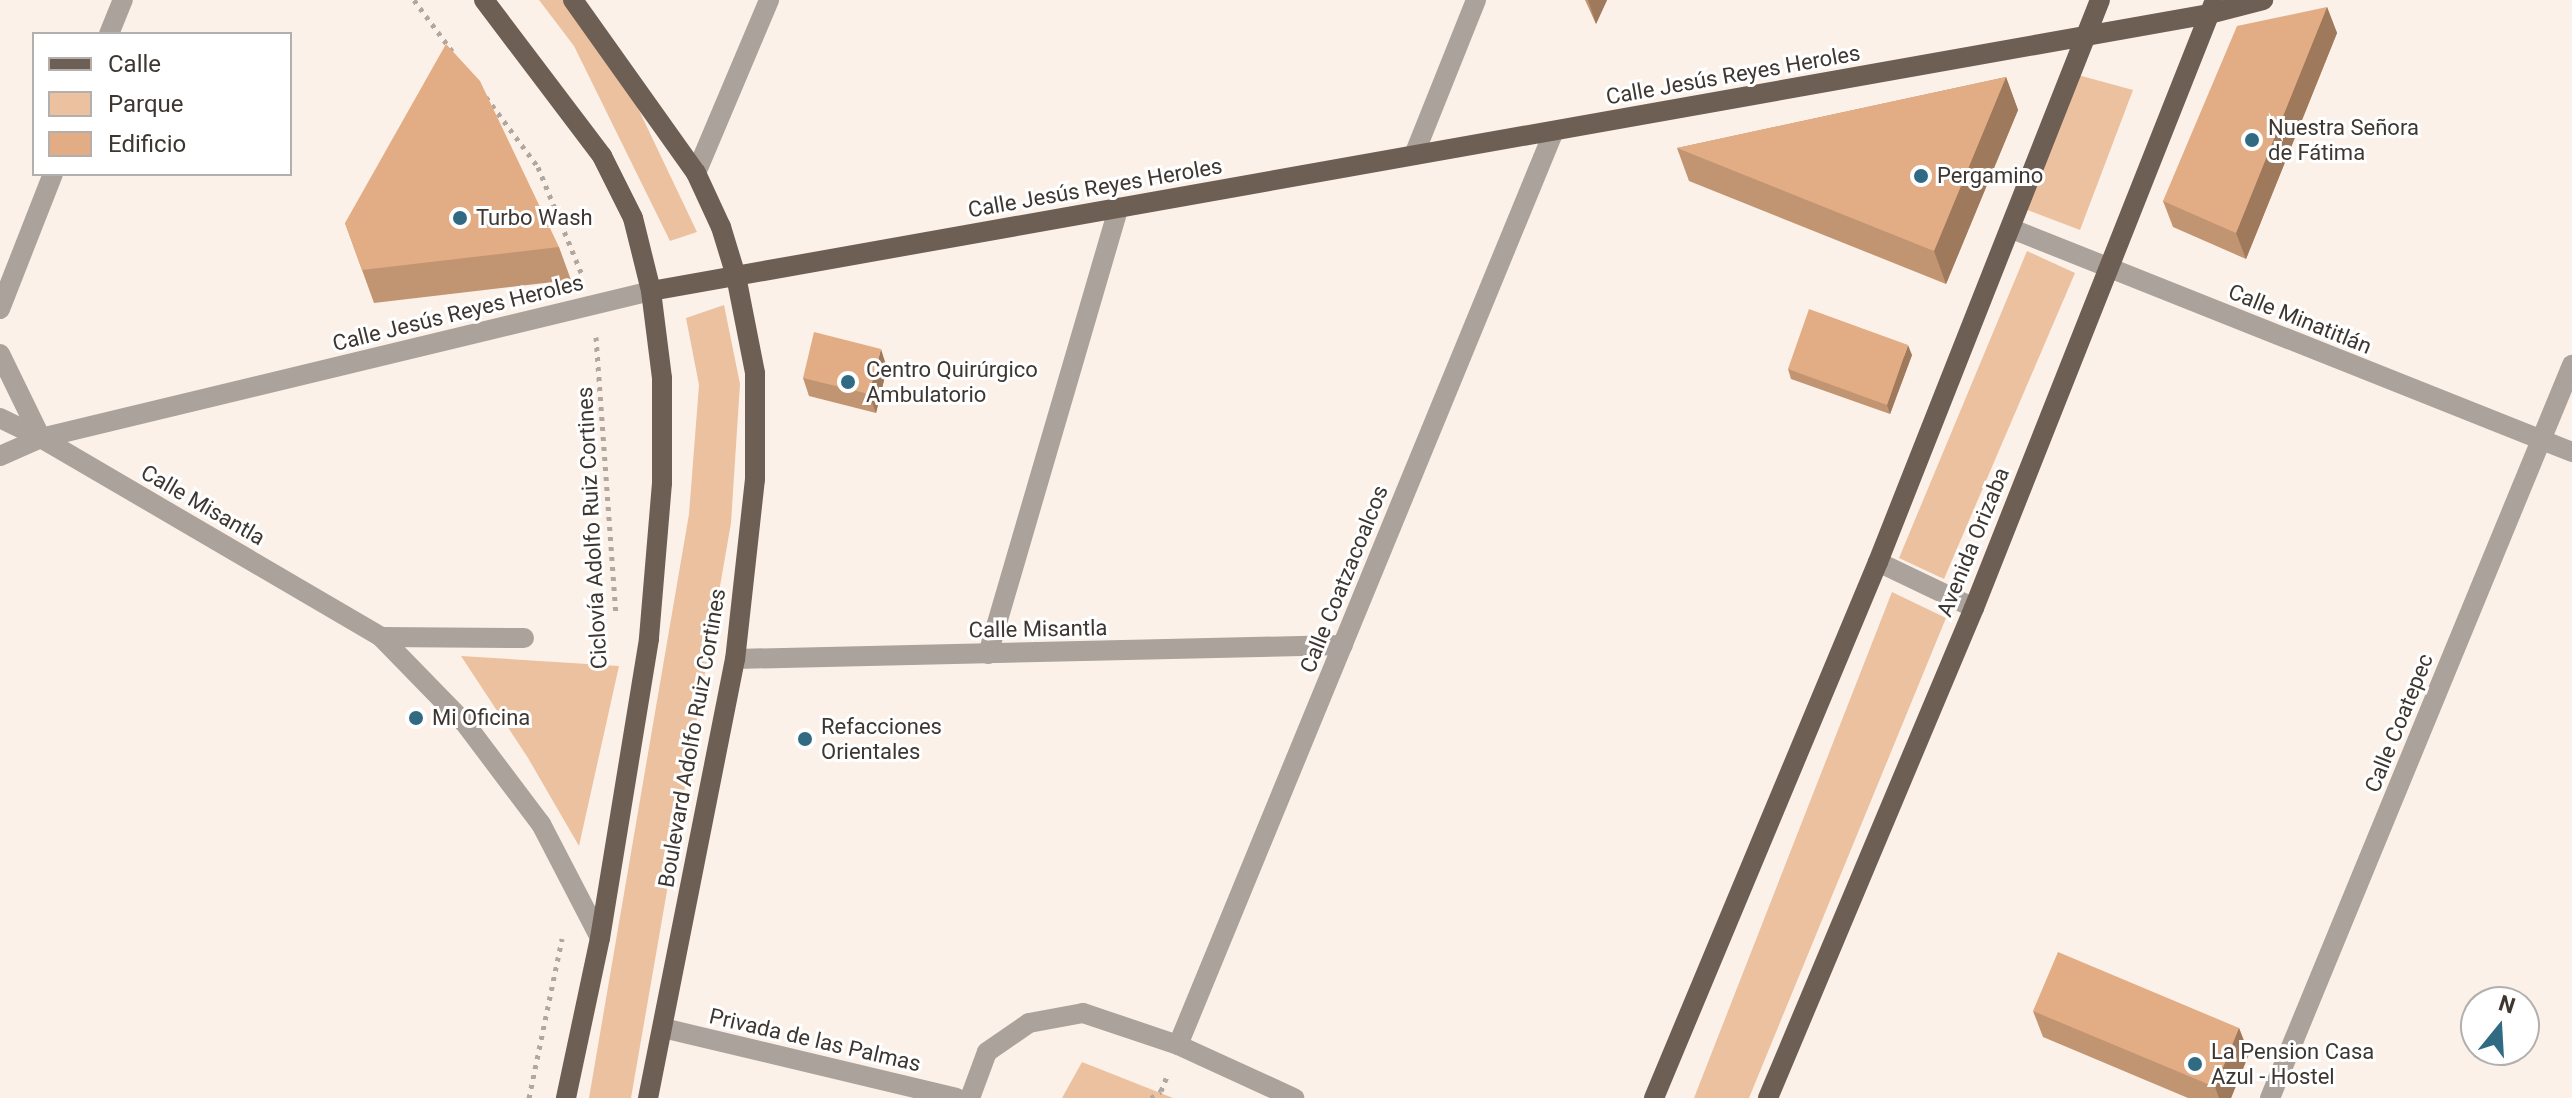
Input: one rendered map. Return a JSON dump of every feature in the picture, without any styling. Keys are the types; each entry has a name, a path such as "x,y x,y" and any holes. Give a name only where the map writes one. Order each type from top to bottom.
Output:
{"main road":[{"path":"484,0 602,156 633,218 651,291 662,378 662,483 649,639 600,938 566,1098"},
{"name":"Boulevard Adolfo Ruiz Cortines","path":"573,0 696,173 721,227 736,276 755,373 755,479 735,659 648,1098"},
{"path":"1654,1098 1878,562 2100,0"},
{"name":"Calle Jesús Reyes Heroles","path":"651,291 2085,36 2212,7 2263,0"},
{"name":"Avenida Orizaba","path":"1768,1098 1974,608 2212,7"}],"street":[{"path":"110,32 123,0"},
{"path":"696,173 769,0"},
{"path":"1414,155 1476,0"},
{"name":"Calle Coatzacoalcos","path":"1178,1045 1554,131"},
{"path":"0,309 52,176"},
{"path":"988,654 1118,208"},
{"name":"Calle Minatitlán","path":"2012,229 2572,452"},
{"name":"Calle Jesús Reyes Heroles","path":"0,456 41,438 651,291"},
{"path":"0,354 41,438"},
{"name":"Calle Coatepec","path":"2270,1098 2572,365"},
{"name":"Calle Misantla","path":"0,418 41,438 381,637 464,722 541,824 600,938"},
{"path":"1878,562 1974,608"},
{"name":"Calle Misantla","path":"381,637 524,638"},
{"name":"Calle Misantla","path":"735,659 1343,645"},
{"path":"970,1098 987,1052 1029,1023 1083,1013 1178,1045 1294,1098"},
{"name":"Privada de las Palmas","path":"663,1028 956,1098"}],"path":[{"path":"414,0 458,60"},
{"name":"Ciclovía Adolfo Ruiz Cortines","path":"485,95 538,167 593,304 616,619"},
{"path":"529,1098 573,887"}],"green space":[{"path":"539,0 580,0 597,22 697,232 670,241 574,46"},
{"path":"2078,75 2133,90 2080,230 2025,209"},
{"path":"2027,251 2075,273 1944,579 1899,558"},
{"path":"724,305 740,384 731,523 631,1098 589,1098 689,514 699,385 686,318"},
{"path":"1892,592 1946,618 1749,1098 1694,1098"},
{"path":"461,656 619,666 579,846 528,758"},
{"path":"1082,1062 1173,1098 1062,1098"}],"building":[{"name":"Nuestra Señora de Fátima","path":"2327,7 2236,233 2163,201 2237,26"},
{"name":"Turbo Wash","path":"446,44 480,81 559,247 362,270 345,223"},
{"path":"2006,77 1934,251 1677,148"},
{"path":"1809,309 1908,345 1887,405 1788,369"},
{"path":"814,332 881,349 869,394 803,378"},
{"path":"2058,952 2239,1028 2215,1087 2033,1011"}],"place":[{"name":"Nuestra Señora de Fátima","path":"2252,140"},
{"name":"Pergamino","path":"1921,176"},
{"name":"Turbo Wash","path":"460,218"},
{"name":"Centro Quirúrgico Ambulatorio","path":"848,382"},
{"name":"Mi Oficina","path":"416,718"},
{"name":"Refacciones Orientales","path":"805,739"},
{"name":"La Pension Casa Azul - Hostel","path":"2195,1064"}]}
